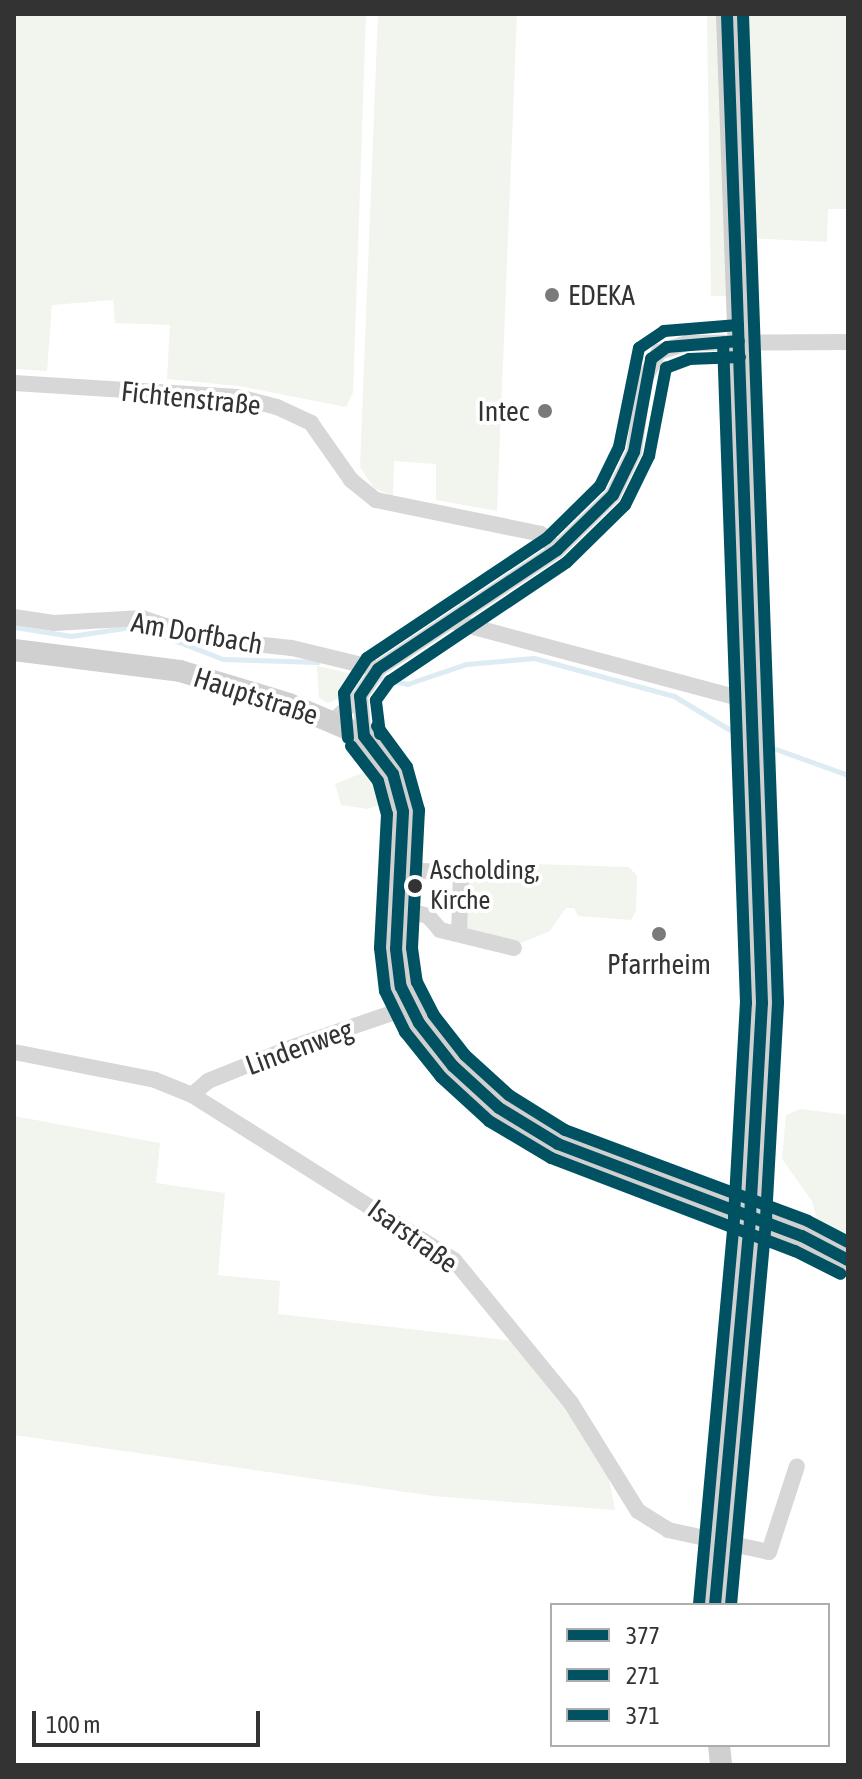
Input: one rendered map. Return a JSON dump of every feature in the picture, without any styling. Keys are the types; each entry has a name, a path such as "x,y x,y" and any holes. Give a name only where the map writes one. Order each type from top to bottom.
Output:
{"main road":[{"path":"715,1603 750,1217 762,1003 757,764 727,14"},
{"name":"Hauptstraße","path":"14,650 180,671 333,721 364,736 382,755 400,793 403,870 398,908 398,967 410,1007 468,1081 529,1129 570,1150 802,1236 848,1260"}],"street":[{"path":"333,721 371,680 557,550 593,520 630,465 651,359 667,347 739,341 848,342"},
{"name":"Fichtenstraße","path":"14,383 238,397 277,407 311,423 351,480 376,500 541,534 557,550"},
{"name":"Am Dorfbach","path":"14,617 54,623 142,618 205,639 292,648 371,680"},
{"path":"455,622 754,714"},
{"path":"364,736 371,680"},
{"path":"403,870 461,873 459,932"},
{"path":"398,908 428,916 440,930 459,932 514,948"},
{"name":"Lindenweg","path":"192,1095 208,1081 290,1048 410,1007"},
{"name":"Isarstraße","path":"14,1052 155,1080 192,1095 454,1260 571,1403 638,1511 668,1530 769,1552 797,1466"}],"shaded area":[{"path":"14,14 366,14 353,393 346,407 238,386 167,379 170,325 115,323 113,300 52,305 47,371 14,369"},
{"path":"378,14 517,14 497,511 436,500 436,464 394,461 393,496 374,488 360,467"},
{"path":"707,14 720,14 727,296 711,296"},
{"path":"736,14 848,14 848,209 828,209 827,242 749,238"},
{"path":"317,666 362,676 361,681 350,694 328,703 319,698"},
{"path":"379,766 391,793 387,802 368,809 341,805 335,784"},
{"path":"499,863 629,867 637,876 636,911 631,920 578,916 574,908 566,908 550,931 521,943 465,930 466,877"},
{"path":"801,1109 848,1115 848,1247 820,1229 812,1201 782,1159 786,1115"},
{"path":"14,1116 160,1143 156,1183 225,1193 218,1275 280,1281 278,1314 514,1341 564,1405 609,1479 615,1510 433,1496 14,1435"}],"waterway":[{"path":"14,627 71,636 137,626 223,659 318,662"},
{"path":"377,678 407,684 466,664 534,658 674,696 745,739"},
{"path":"759,743 848,775"}],"tunnel":[{"path":"717,1575 733,1577"}],"transit line":[{"name":"377","path":"715,1603 750,1217 762,1003 727,14"},
{"name":"271","path":"731,1603 766,1218 778,1002 743,14"},
{"name":"371","path":"348,738 344,693 367,658 547,538 600,486 619,447 639,348 664,331 738,325"},
{"name":"377","path":"364,736 360,696 378,669 557,550 613,495 634,452 651,359 667,347 739,341"},
{"name":"371","path":"699,1603 734,1216 746,1003 723,342"},
{"name":"271","path":"380,734 376,700 390,681 567,562 625,505 649,456 666,368 689,359 740,357"},
{"name":"371","path":"377,726 407,767 419,810 412,948 417,982 433,1014 465,1055 509,1095 565,1130 808,1221 848,1242"},
{"name":"377","path":"364,736 393,774 403,812 396,949 401,987 419,1023 453,1066 499,1108 558,1144 802,1236 848,1260"},
{"name":"271","path":"351,746 378,781 387,814 380,948 385,991 405,1032 441,1077 489,1121 551,1158 795,1251 841,1274"}],"place":[{"name":"EDEKA","path":"552,295"},
{"name":"Intec","path":"545,411"},
{"name":"Ascholding, Kirche","path":"415,886"},
{"name":"Pfarrheim","path":"659,934"}]}
